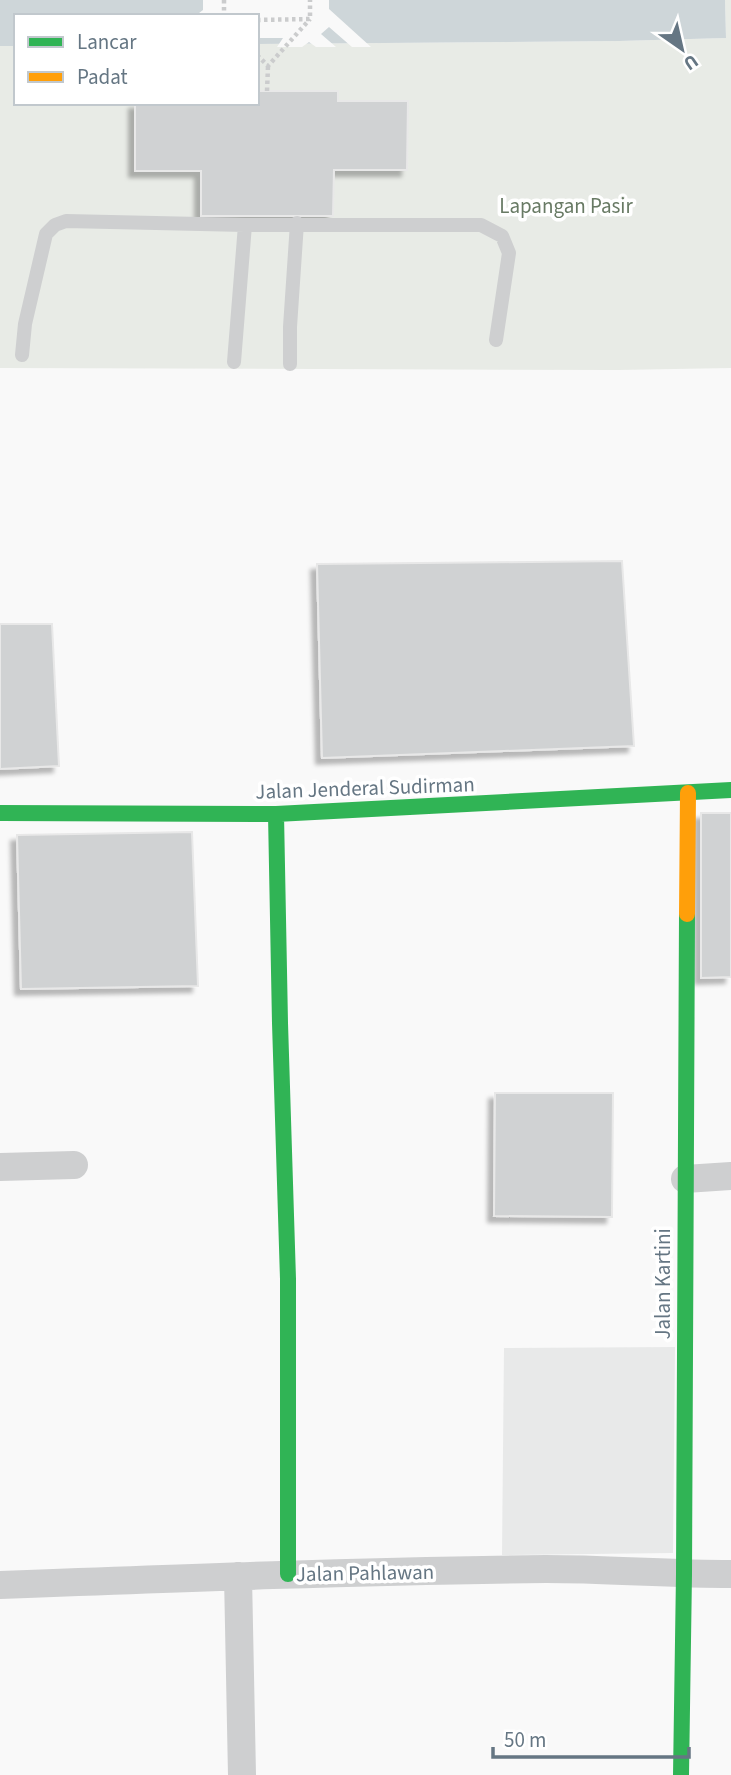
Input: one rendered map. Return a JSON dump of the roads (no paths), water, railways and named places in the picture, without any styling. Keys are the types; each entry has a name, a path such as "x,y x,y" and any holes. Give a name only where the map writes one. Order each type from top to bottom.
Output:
{"street":[{"name":"Jalan Jenderal Sudirman","path":"0,813 276,814 731,790"},
{"name":"Jalan Kartini","path":"681,1775 688,793"},
{"path":"276,814 288,1279 288,1574"},
{"path":"0,1167 74,1165"},
{"path":"685,1179 731,1176"},
{"name":"Jalan Pahlawan","path":"0,1585 288,1574 549,1569 731,1574"},
{"path":"238,1576 242,1775"}],"lane":[{"path":"22,355 25,324 46,234 54,225 66,221 245,225 481,225 502,236 509,253 496,340"},
{"path":"290,363 297,223"},
{"path":"234,362 245,225"}],"park label":[{"name":"Lapangan Pasir","path":"566,206"}]}
